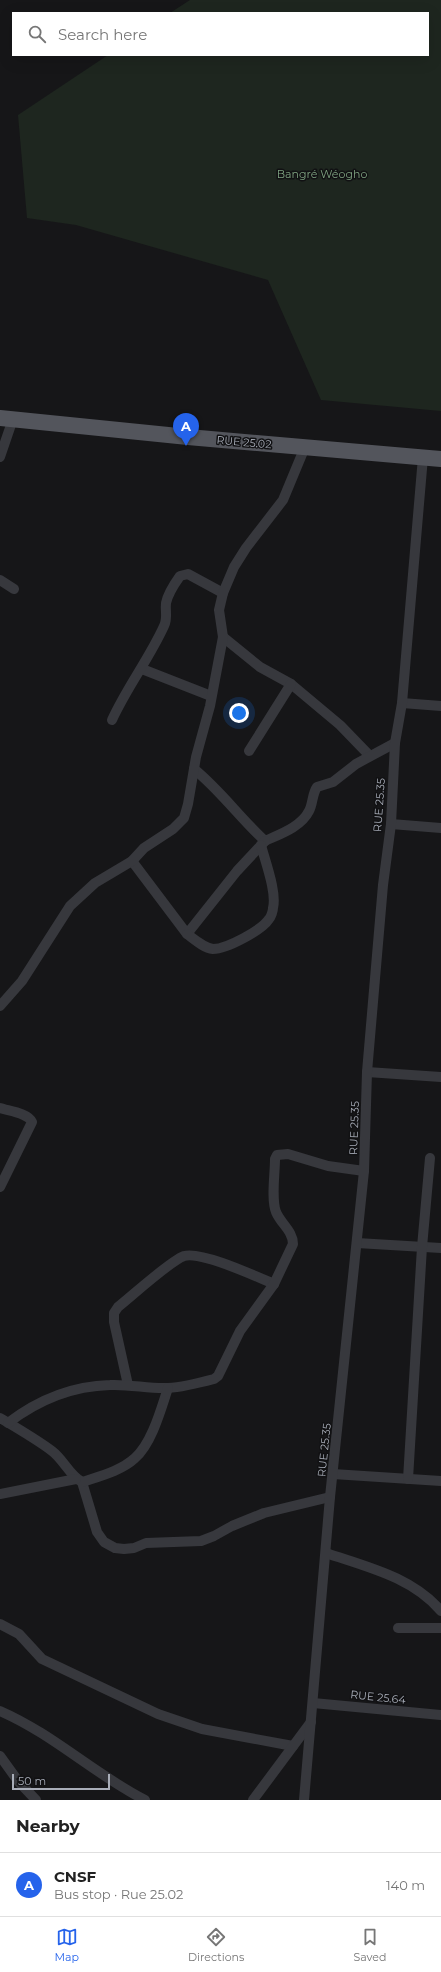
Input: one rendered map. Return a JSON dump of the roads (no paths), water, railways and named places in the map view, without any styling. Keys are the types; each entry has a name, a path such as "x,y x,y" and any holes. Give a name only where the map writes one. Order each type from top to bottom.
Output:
{"main road":[{"name":"RUE 25.02","path":"7,418 441,459"}],"street":[{"path":"0,457 7,418"},
{"path":"0,1006 22,981 70,906 95,883 132,861 144,848 173,829 184,818 194,769 212,696 223,637 219,610 222,593 234,567 246,548 283,500 305,447"},
{"name":"RUE 25.35","path":"304,1800 330,1497 364,1171 367,1072 383,885 391,824 395,743 402,703 423,457"},
{"path":"112,720 125,692 142,668 165,624 167,617 166,602 180,576 185,573 191,575 222,593"},
{"path":"0,580 14,589"},
{"path":"223,637 260,667 291,684 340,725 370,756"},
{"path":"142,668 212,696"},
{"path":"249,751 291,684"},
{"path":"402,703 441,706"},
{"path":"187,934 237,871 263,843 282,834 304,818 310,811 317,787 333,782 356,764 395,743"},
{"path":"132,861 187,934 204,946 214,949 226,946 255,931 270,919 274,906 263,843 212,784 194,769"},
{"path":"391,824 441,828"},
{"path":"367,1072 441,1077"},
{"path":"0,1108 24,1115 30,1118 32,1122 0,1187"},
{"path":"4,1420 49,1397 92,1387 128,1385 168,1388 209,1380 218,1376 240,1331 274,1284 293,1244 293,1238 276,1212 275,1159 277,1155 288,1154 328,1166 364,1171"},
{"path":"408,1478 422,1247 430,1158"},
{"path":"357,1243 441,1248"},
{"path":"128,1385 114,1322 114,1313 118,1306 178,1259 193,1255 233,1267 274,1284"},
{"path":"0,1494 79,1481 114,1471 136,1458 152,1431 168,1388"},
{"path":"4,1420 52,1451 63,1462 79,1481 97,1532 104,1542 115,1548 124,1549 134,1548 146,1544 201,1541 264,1513 330,1497"},
{"path":"333,1474 441,1481"},
{"path":"326,1553 393,1576 416,1589 441,1611"},
{"path":"0,1624 19,1634 42,1659 158,1714 202,1729 293,1746"},
{"path":"398,1628 441,1628"},
{"name":"RUE 25.64","path":"313,1703 441,1715"},
{"path":"0,1711 47,1735 97,1772 122,1788 145,1800"},
{"path":"253,1800 311,1722"},
{"path":"0,1756 18,1781 36,1800"}],"place":[{"name":"CNSF","path":"186,446"}],"park label":[{"name":"Bangré Wéogho","path":"322,174"}]}
